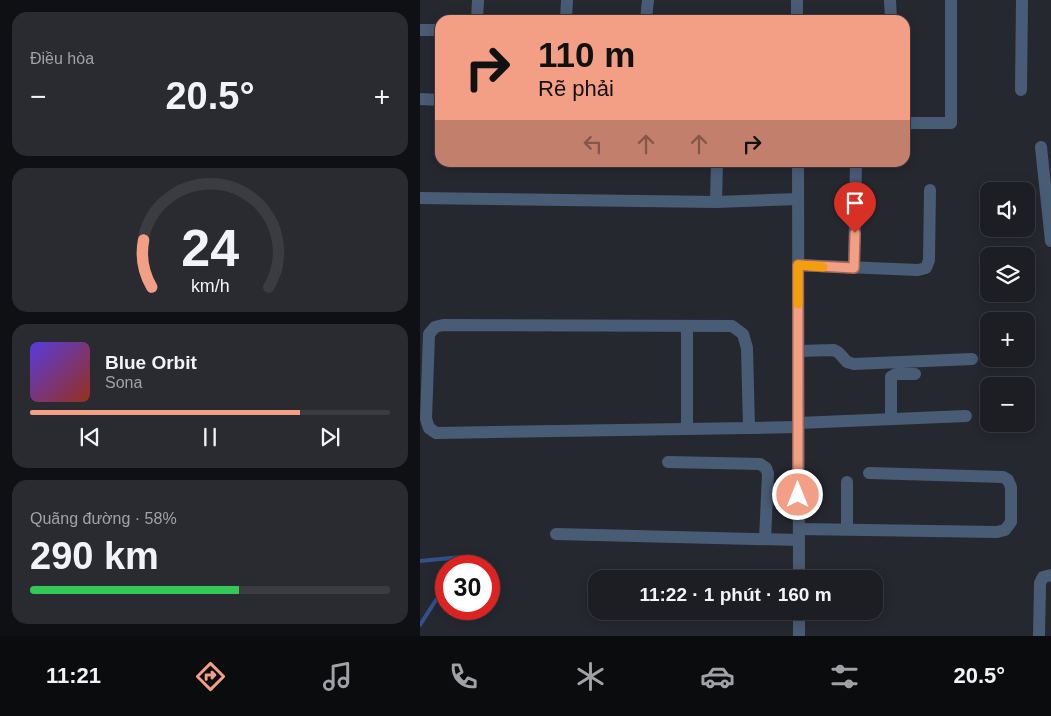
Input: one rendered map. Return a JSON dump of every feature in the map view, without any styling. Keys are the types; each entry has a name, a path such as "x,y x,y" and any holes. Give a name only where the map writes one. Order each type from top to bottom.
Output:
{"street":[{"path":"477,15 478,0"},
{"path":"566,15 567,0"},
{"path":"646,15 648,0"},
{"path":"797,0 797,15"},
{"path":"890,0 891,15"},
{"path":"910,123 951,123 951,0"},
{"path":"1022,0 1022,90"},
{"path":"420,30 435,30"},
{"path":"420,99 435,100"},
{"path":"1041,147 1051,241"},
{"path":"716,202 717,167"},
{"path":"798,167 799,570"},
{"path":"854,268 856,167"},
{"path":"798,265 918,270 926,268 929,260 930,190"},
{"path":"420,198 716,202 798,199"},
{"path":"749,428 747,348 743,334 732,326 443,325 435,327 429,334 426,419 429,428 436,433 749,428 966,416"},
{"path":"687,326 687,429"},
{"path":"798,351 834,350 847,362 854,364 972,359"},
{"path":"891,419 891,377 896,374 915,374"},
{"path":"668,462 760,464 766,468 768,474 765,538"},
{"path":"556,534 765,538 847,529 996,532 1005,530 1011,522 1011,487 1008,480 1003,477 869,473"},
{"path":"847,482 847,529"},
{"path":"1039,636 1040,583 1042,578 1051,575"},
{"path":"799,620 799,636"}],"waterway":[{"path":"420,561 435,560"},
{"path":"420,625 435,602"}],"slow traffic":[{"path":"798,304 798,265 823,267"}],"route":[{"path":"798,495 798,265 854,268 855,233"}]}
